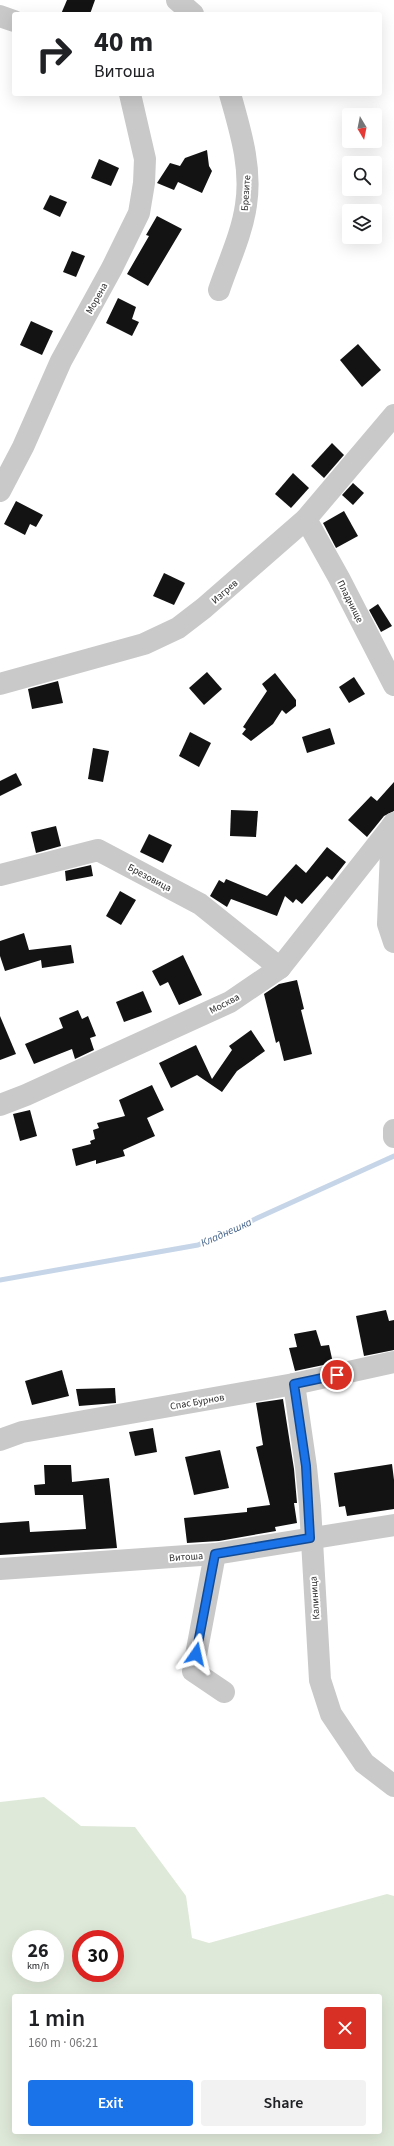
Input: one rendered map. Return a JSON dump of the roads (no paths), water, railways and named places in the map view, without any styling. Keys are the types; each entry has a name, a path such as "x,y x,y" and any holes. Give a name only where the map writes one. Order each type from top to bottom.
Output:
{"street":[{"path":"177,0 191,12"},
{"path":"0,16 12,20"},
{"name":"Морена","path":"0,491 23,447 61,361 112,268 139,212 144,183 145,159 130,96"},
{"name":"Брезите","path":"219,290 240,228 246,205 247,177 245,148 231,96"},
{"name":"Изгрев","path":"0,684 144,644 178,628 204,608 306,519 394,415"},
{"name":"Пладнище","path":"306,519 339,578 394,685"},
{"path":"393,825 388,924 394,942"},
{"name":"Москва","path":"0,1104 34,1091 230,1002 280,968 393,825"},
{"name":"Брезовица","path":"0,875 98,850 200,904 280,968"},
{"path":"394,1130 394,1138"},
{"name":"Спас Бурнов","path":"0,1440 22,1432 294,1384 394,1362"},
{"name":"Калиница","path":"294,1384 306,1466 320,1680 331,1714 364,1763 394,1786"},
{"name":"Витоша","path":"0,1569 215,1554 394,1525"},
{"path":"215,1554 193,1671 224,1692"}],"waterway":[{"name":"Кладнешка","path":"0,1280 198,1245 394,1156"}]}
